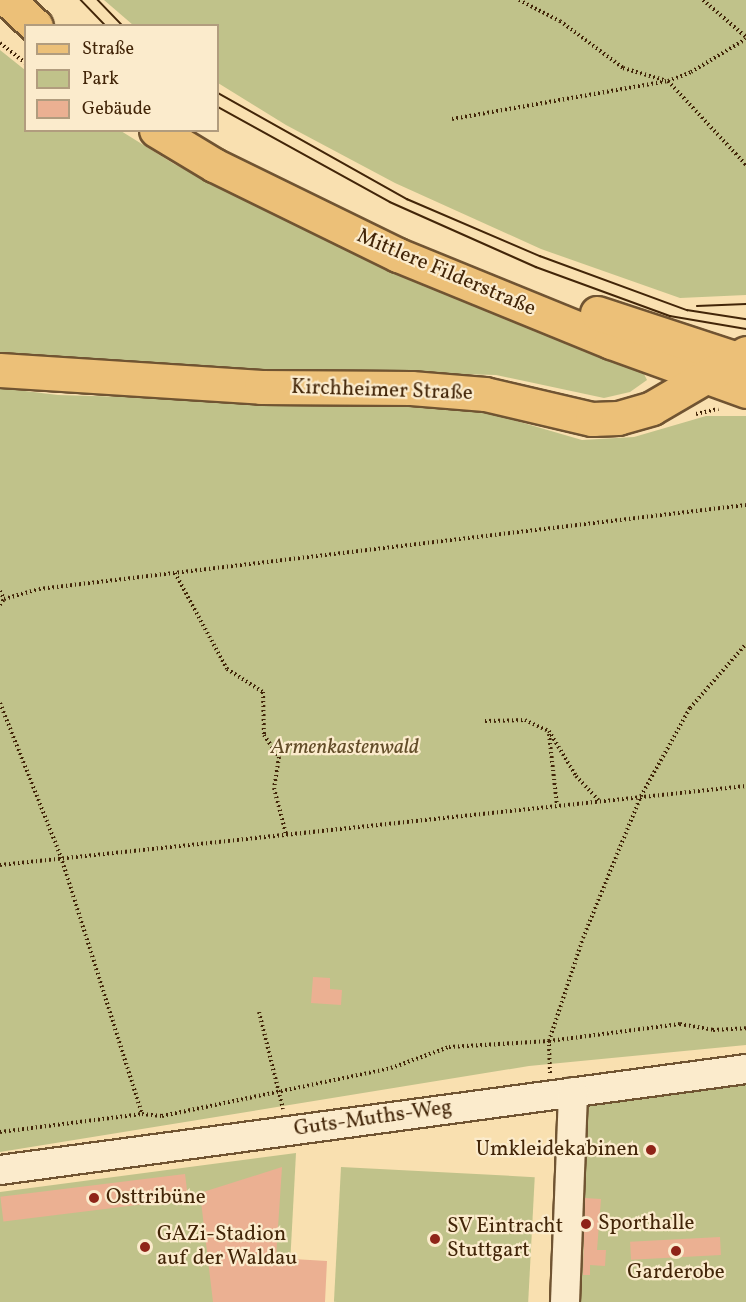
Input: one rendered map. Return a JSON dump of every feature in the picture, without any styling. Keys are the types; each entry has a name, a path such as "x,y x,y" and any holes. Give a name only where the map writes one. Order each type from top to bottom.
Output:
{"main road":[{"path":"8,0 34,24"},
{"path":"0,21 24,42"},
{"name":"Mittlere Filderstraße","path":"159,132 214,165 398,255 610,342 708,375 746,391"},
{"name":"Mittlere Filderstraße","path":"199,132 327,200 460,261 610,317 744,358"},
{"name":"Kirchheimer Straße","path":"0,370 261,387 432,390 485,394 592,419 618,418 652,408 708,375 744,358"}],"street":[{"name":"Guts-Muths-Weg","path":"0,1170 746,1069"},
{"path":"563,1094 565,1302"}],"path":[{"path":"519,0 560,21 623,68 668,81 746,165"},
{"path":"452,119 668,81 691,72 746,38 703,0"},
{"path":"0,43 24,61"},
{"path":"0,605 4,599 39,589 746,505"},
{"path":"175,573 227,669 263,692 264,735 279,757 274,788 286,834"},
{"path":"0,591 4,599"},
{"path":"563,1094 549,1041 583,938 641,796 690,708 746,644"},
{"path":"0,703 61,857 142,1114"},
{"path":"485,721 525,720 549,731 576,776 598,801"},
{"path":"549,731 557,805"},
{"path":"0,865 746,786"},
{"path":"259,1012 287,1130"},
{"path":"0,1132 142,1114 162,1116 391,1068 449,1047 549,1041 680,1024 713,1030 746,1028"}],"green space":[{"path":"104,0 746,0 746,295 680,298 541,249 395,183 286,125 219,84 219,24 132,24"},
{"path":"0,50 24,69 24,132 123,132 174,164 328,241 466,301 641,368 647,380 630,392 604,398 496,375 208,368 0,353"},
{"name":"Armenkastenwald","path":"0,388 58,395 469,407 582,440 634,437 706,416 746,416 746,1045 529,1066 0,1152"},
{"path":"746,1080 746,1302 570,1302 579,1111 587,1101"},
{"name":"GAZi-Stadion auf der Waldau","path":"296,1153 288,1302 0,1302 0,1192"},
{"name":"SV Eintracht Stuttgart","path":"341,1167 535,1177 528,1302 334,1302"}],"building":[{"path":"313,977 330,978 330,989 342,990 341,1005 311,1003"},
{"path":"282,1167 276,1258 327,1261 325,1302 213,1302 200,1193"},
{"name":"Osttribüne","path":"185,1174 188,1199 3,1221 0,1197"},
{"path":"585,1198 601,1199 597,1250 606,1250 605,1266 590,1265 590,1275 583,1275"},
{"name":"Garderobe","path":"720,1237 721,1255 631,1260 630,1242"}],"tram line":[{"path":"81,0 104,24"},
{"path":"98,0 121,24"},
{"path":"219,94 407,199 540,256 687,310 746,319"},
{"path":"219,108 390,202 536,267 670,316 746,329"},
{"path":"697,306 746,304"}],"place":[{"name":"Umkleidekabinen","path":"651,1150"},
{"name":"Osttribüne","path":"94,1198"},
{"name":"Sporthalle","path":"586,1224"},
{"name":"SV Eintracht Stuttgart","path":"435,1239"},
{"name":"GAZi-Stadion auf der Waldau","path":"145,1247"},
{"name":"Garderobe","path":"676,1251"}]}
